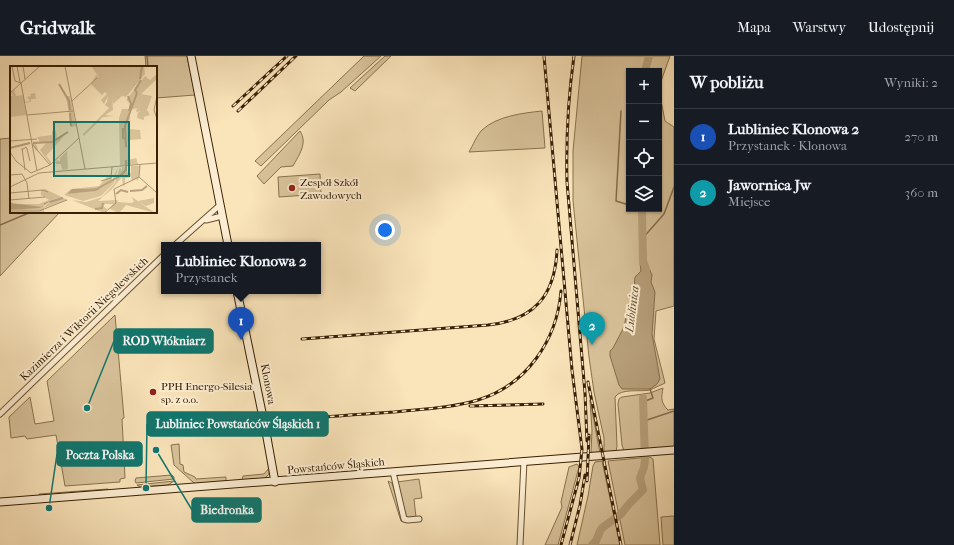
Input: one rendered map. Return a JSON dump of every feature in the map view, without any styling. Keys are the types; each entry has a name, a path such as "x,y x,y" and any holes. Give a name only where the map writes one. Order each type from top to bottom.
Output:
{"main road":[{"path":"191,56 227,242"},
{"name":"Klonowa","path":"238,294 275,482"},
{"name":"Powstańców Śląskich","path":"0,502 275,482 674,450"}],"street":[{"path":"178,242 220,205"},
{"path":"199,223 222,216"},
{"name":"Kazimierza i Wiktorii Niegolewskich","path":"0,414 161,258"},
{"path":"520,545 524,461"},
{"path":"393,472 404,519 419,519"}],"shaded area":[{"path":"145,56 187,56 195,95 157,98 157,66 146,66"},
{"path":"364,56 381,56 341,92 329,100 261,166 255,161"},
{"path":"385,56 391,56 355,91 350,88"},
{"path":"582,56 670,56 662,79 662,68 626,68 626,212 662,212 662,106 665,121 674,127 674,306 656,311 654,339 665,383 650,390 622,392 615,397 616,452 604,453 604,438 594,392 589,357 573,201 573,151"},
{"path":"542,111 545,148 469,152 480,132 495,121 510,116"},
{"path":"300,131 303,140 302,149 293,166 281,167 264,184 257,176"},
{"path":"10,138 10,213 59,213 0,276 0,139"},
{"path":"320,174 321,194 279,197 278,177"},
{"path":"115,315 124,418 122,419 125,478 120,479 120,482 65,486 56,435 27,439 25,436 11,438 9,417 30,397 35,424 54,421 47,381"},
{"path":"663,388 662,398 664,405 668,410 674,409 674,447 624,451 622,445 618,404 619,399 622,397 650,393"},
{"path":"590,400 600,453 591,453 592,430"},
{"path":"179,444 180,464 183,465 184,472 195,477 196,479 226,477 226,481 197,485 194,483 174,465 171,445"},
{"path":"650,457 653,459 660,545 625,545 608,461"},
{"path":"602,461 620,545 577,545 593,466 595,462"},
{"path":"577,464 579,467 558,545 545,545 562,507 561,502 569,467"},
{"path":"269,468 269,474 264,479 242,480 243,476 264,474"},
{"path":"172,475 174,479 136,483 135,481 136,478"},
{"path":"419,479 422,498 414,499 416,517 409,518 405,516 397,482"},
{"path":"174,481 168,485 140,487 137,485"},
{"path":"388,481 392,483 403,521 401,521"},
{"path":"108,489 109,492 40,497 39,494"},
{"path":"674,516 674,545 663,545 661,517"}],"water":[{"path":"643,261 649,268 652,275 651,282 655,292 652,334 660,379 657,384 650,389 622,389 619,385 610,356 610,351 624,327 627,312 633,300 635,277 641,271 640,263"}],"waterway":[{"path":"147,56 148,66"},
{"name":"Lublinica","path":"646,68 649,56"},
{"path":"621,111 616,201 626,204"},
{"path":"642,239 664,214 674,187"},
{"name":"Lublinica","path":"642,212 643,261 646,269"},
{"path":"0,225 29,213"},
{"path":"643,402 653,398 650,389"},
{"name":"Lublinica","path":"592,545 596,541 602,528 621,514 643,490 640,478 645,460 643,398"},
{"path":"644,421 674,411"}],"railway":[{"path":"233,106 287,56"},
{"path":"238,111 296,56"},
{"path":"544,56 572,370 582,449 579,478 561,545"},
{"path":"574,56 568,119 567,182 585,393 587,441"},
{"path":"302,339 488,325 518,318 530,311 547,292 552,280 557,250"},
{"path":"303,419 447,407 468,403 495,393 511,384 525,372 546,343 553,327 561,291"},
{"path":"588,382 621,545"},
{"path":"470,406 543,404"},
{"path":"587,481 589,435"},
{"path":"570,545 580,505 585,475"}],"place":[{"name":"Zespół Szkół Zawodowych","path":"292,188"},
{"name":"Lubliniec Klonowa 2","path":"241,340"},
{"name":"Jawornica Jw","path":"592,345"},
{"name":"PPH Energo-Silesia sp. z o.o.","path":"153,392"},
{"name":"ROD Włókniarz","path":"87,408"},
{"name":"Biedronka","path":"156,450"},
{"name":"Lubliniec Powstańców Śląskich 1","path":"146,488"},
{"name":"Poczta Polska","path":"49,508"}]}
